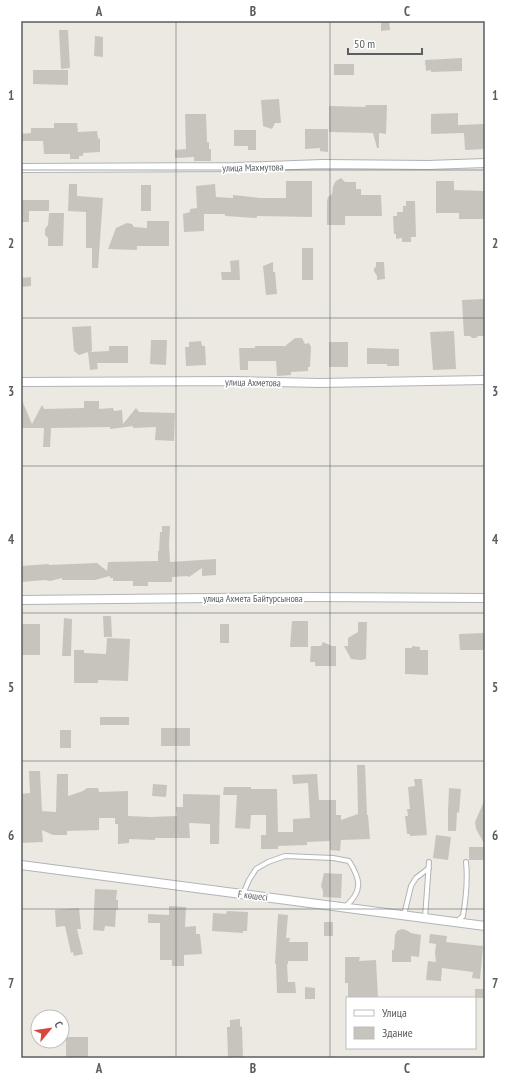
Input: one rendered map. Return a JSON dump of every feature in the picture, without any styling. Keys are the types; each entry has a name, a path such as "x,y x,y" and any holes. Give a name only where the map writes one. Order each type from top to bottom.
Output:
{"street":[{"name":"улица Махмутова","path":"21,168 230,168 323,164 428,165 485,163"},
{"name":"улица Ахметова","path":"21,382 236,381 319,383 485,380"},
{"name":"улица Ахмета Байтурсынова","path":"21,600 305,597 485,598"},
{"name":"F көшесі","path":"21,865 485,926"}],"lane":[{"path":"243,894 249,880 256,870 268,862 285,856 333,858 349,861 359,880 358,890 352,900 345,907"},
{"path":"425,918 429,862"},
{"path":"456,922 463,916 467,875 466,862"},
{"path":"404,915 411,886 416,878 429,868"}],"building":[{"path":"381,21 389,21 390,30 381,31"},
{"path":"59,30 68,30 70,68 61,69"},
{"path":"95,36 103,37 103,57 94,56"},
{"path":"462,58 462,71 426,71 425,60"},
{"path":"334,64 354,64 354,75 334,75"},
{"path":"33,70 68,70 68,85 33,84"},
{"path":"279,99 281,123 275,123 272,129 263,126 261,100"},
{"path":"366,105 387,105 386,134 379,133 379,148 377,148 373,133 329,132 329,106 365,107"},
{"path":"458,113 458,125 485,124 485,149 465,150 464,133 431,134 431,114"},
{"path":"185,114 206,114 207,142 209,142 209,149 211,149 211,161 194,161 194,157 175,158 175,150 186,149"},
{"path":"54,123 77,123 78,132 97,131 98,138 100,139 100,152 83,153 83,156 79,156 79,159 70,159 70,154 44,154 43,141 21,141 21,134 31,133 31,128 54,128"},
{"path":"305,129 328,129 328,152 320,151 320,148 305,149"},
{"path":"234,130 256,130 256,150 248,150 248,146 234,146"},
{"path":"341,178 345,182 356,182 356,189 361,189 361,195 381,195 382,216 345,216 345,225 327,225 328,197 332,194 333,186 336,181"},
{"path":"286,181 312,181 312,217 257,216 257,218 225,216 225,214 204,214 204,231 184,232 183,214 190,212 190,209 197,208 196,186 215,184 216,197 233,198 233,195 260,198 286,198"},
{"path":"436,181 454,181 454,190 485,191 485,219 459,219 459,213 436,213"},
{"path":"69,184 77,184 77,196 103,198 98,268 92,268 92,248 86,248 86,212 68,211"},
{"path":"141,185 151,185 151,211 141,211"},
{"path":"21,200 49,200 49,211 29,211 29,222 21,222"},
{"path":"406,201 415,201 416,237 411,237 411,242 402,242 402,238 396,239 396,234 394,234 393,216 397,216 397,212 403,212 403,206 406,206"},
{"path":"49,213 64,213 63,246 48,246 48,238 45,235 45,229 48,225"},
{"path":"147,221 169,221 169,246 137,246 137,250 108,249 116,228 127,223 132,224 134,227 147,228"},
{"path":"302,248 313,248 313,280 302,280"},
{"path":"239,260 240,280 222,280 221,272 231,272 230,261"},
{"path":"273,262 273,272 275,272 277,294 266,295 263,266"},
{"path":"376,262 384,262 385,279 377,280 377,276 374,271"},
{"path":"31,277 31,286 21,287 21,278"},
{"path":"484,299 485,336 472,338 470,336 464,336 462,300"},
{"path":"91,326 92,351 90,352 109,351 109,346 128,346 128,363 97,363 98,369 90,370 88,352 79,355 74,351 72,327"},
{"path":"454,331 456,369 433,370 430,332"},
{"path":"295,338 302,338 305,344 309,343 311,347 310,367 308,367 308,371 291,372 291,375 277,376 276,361 248,361 248,370 240,370 239,348 255,348 255,346 284,347"},
{"path":"151,340 167,340 166,365 150,364"},
{"path":"201,341 202,346 205,346 206,365 186,366 185,347 189,347 189,342"},
{"path":"329,342 348,342 348,367 329,367"},
{"path":"367,348 399,349 399,366 387,366 387,364 367,364"},
{"path":"21,398 32,424 42,405 44,409 84,408 84,401 99,401 99,409 113,408 114,411 122,410 123,424 136,408 139,412 175,413 174,441 155,440 156,427 133,428 133,426 110,429 110,427 51,428 50,447 43,447 44,428 21,428"},
{"path":"162,526 170,526 170,562 216,559 216,575 202,576 202,568 189,577 172,577 172,582 148,582 148,586 133,586 133,581 113,581 113,578 110,578 110,576 95,580 62,580 62,578 50,581 21,582 21,566 97,563 107,571 108,562 158,561 160,532 162,532"},
{"path":"103,616 111,616 112,637 104,637"},
{"path":"64,618 72,619 71,656 62,656"},
{"path":"292,621 308,621 308,647 290,647"},
{"path":"358,622 367,622 366,659 361,660 351,659 344,646 348,646 348,638 358,632"},
{"path":"22,624 40,624 40,655 22,655"},
{"path":"220,624 229,624 229,643 220,643"},
{"path":"485,633 485,650 460,650 459,634"},
{"path":"107,638 130,639 128,681 98,680 98,683 74,683 74,650 84,650 84,653 106,654"},
{"path":"323,642 336,646 336,666 315,666 315,662 310,662 311,646 321,646"},
{"path":"412,646 420,647 420,650 428,650 428,675 405,674 405,648 412,648"},
{"path":"100,717 129,717 129,725 100,725"},
{"path":"161,728 190,728 190,746 161,746"},
{"path":"60,730 71,730 71,748 60,748"},
{"path":"357,765 365,765 367,815 370,839 341,840 340,851 330,850 330,841 307,842 307,845 278,846 278,849 261,849 261,835 266,835 266,815 251,815 250,829 235,828 237,795 223,795 224,787 277,789 278,832 293,832 293,819 310,818 308,783 293,784 292,775 317,774 319,800 336,800 336,815 341,815 341,820 358,814"},
{"path":"29,771 40,771 42,811 56,812 57,774 68,774 68,796 83,791 87,788 98,788 99,792 128,791 128,816 177,816 176,807 183,807 183,794 220,795 219,844 210,844 210,824 189,823 190,838 155,838 155,840 129,839 129,843 118,844 118,824 115,824 115,818 99,818 99,830 67,831 67,835 53,835 42,830 43,842 21,843 21,794 30,793"},
{"path":"414,779 422,779 427,835 410,836 410,834 407,834 405,816 408,816 407,809 410,809 408,787 415,786"},
{"path":"153,784 167,785 166,797 152,796"},
{"path":"449,788 461,789 459,813 457,812 456,831 448,831"},
{"path":"485,799 485,845 476,829 475,822"},
{"path":"436,835 451,837 448,860 433,858"},
{"path":"469,847 485,847 485,860 469,860"},
{"path":"324,873 342,874 341,898 323,897 321,886"},
{"path":"95,889 117,890 116,900 118,900 118,910 116,910 115,927 105,926 104,931 93,930"},
{"path":"169,906 186,907 185,927 196,926 196,934 200,934 202,954 184,955 184,966 172,966 172,960 160,960 160,923 148,923 148,914 169,915"},
{"path":"79,908 81,929 77,929 83,954 74,956 73,952 71,953 65,926 56,927 55,910"},
{"path":"227,911 248,912 247,931 243,931 243,933 212,931 213,913 226,914"},
{"path":"278,914 288,915 286,938 290,938 289,942 308,942 308,961 288,961 287,964 288,982 295,982 296,993 277,993 275,964"},
{"path":"324,922 333,922 333,936 324,936"},
{"path":"402,929 421,935 419,957 411,956 411,962 392,962 392,950 394,950 395,935 397,931"},
{"path":"430,934 447,936 446,942 483,946 480,979 472,978 473,972 442,968 441,981 426,980 428,961 436,962 436,944 429,943"},
{"path":"345,957 360,957 359,961 376,960 378,997 348,997 348,983 345,983"},
{"path":"305,987 315,988 315,999 305,999"},
{"path":"475,989 485,989 485,998 475,997"},
{"path":"240,1019 240,1026 242,1027 243,1058 228,1058 227,1027 230,1027 230,1020"},
{"path":"70,1037 88,1037 88,1058 66,1058 66,1049 70,1049"}]}
